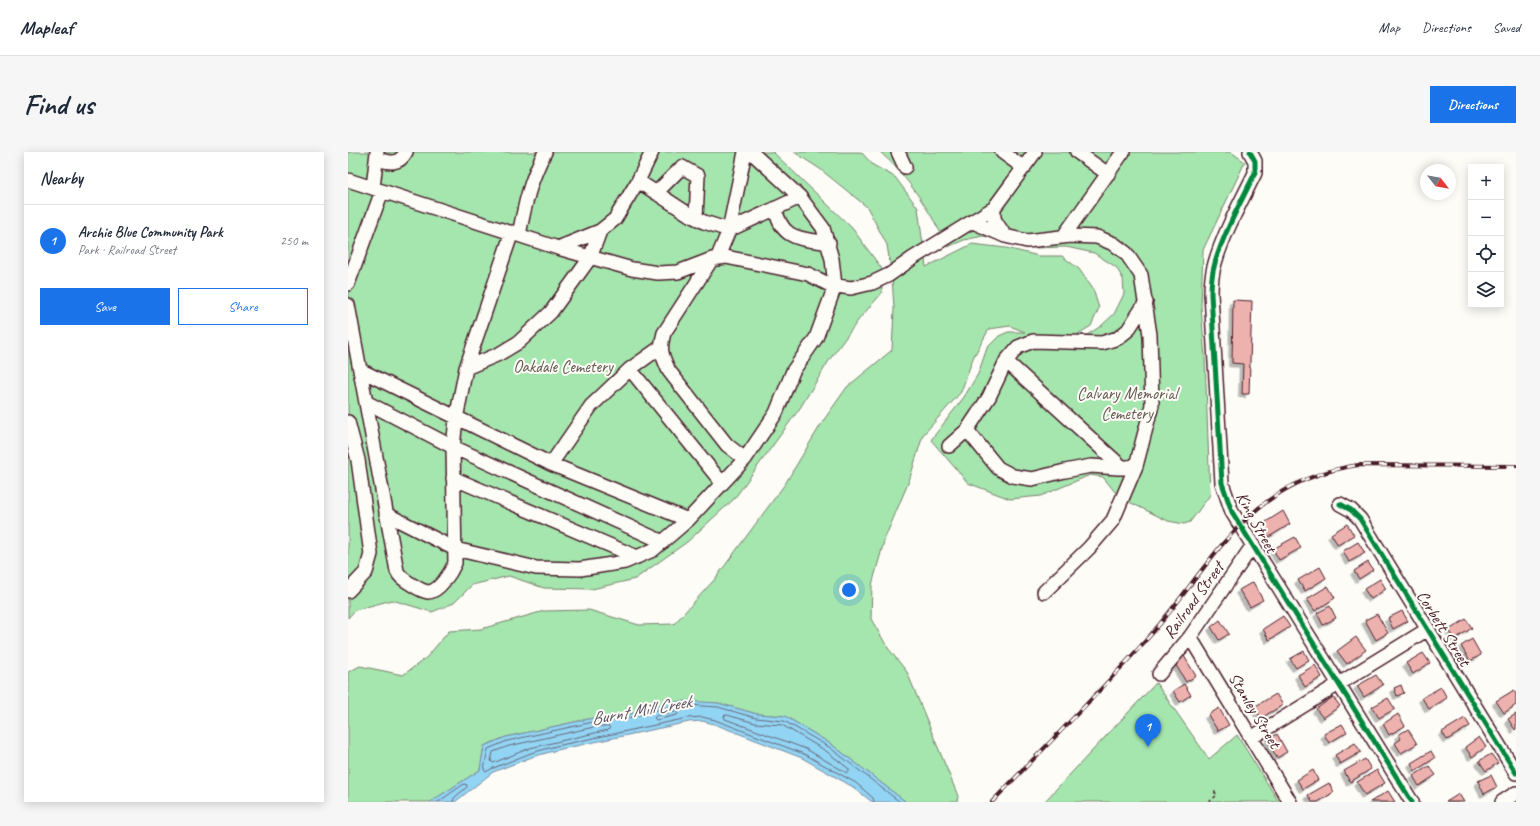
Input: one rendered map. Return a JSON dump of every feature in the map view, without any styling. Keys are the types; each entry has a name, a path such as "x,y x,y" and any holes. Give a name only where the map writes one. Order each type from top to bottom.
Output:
{"street":[{"path":"348,284 377,189 377,155 392,162 403,158 406,152"},
{"path":"349,312 397,571 399,576 428,592 434,590 451,573 455,563 453,447 456,419 466,368 515,234 535,170 545,152"},
{"path":"558,248 600,232 615,220 638,181 651,152"},
{"path":"745,152 729,230 715,259 664,333 661,347 663,358 669,371 727,445 745,459"},
{"path":"386,514 455,549 536,568 580,569 625,562 653,550 688,520 745,459 776,413 793,372 816,338 835,286 829,243 823,228 800,197 751,152"},
{"path":"898,152 905,167"},
{"path":"1002,152 1024,168"},
{"path":"348,180 558,248 632,269 658,273 678,272 715,259 726,257 808,274 830,285 851,288 872,283 896,271 913,258 974,222 994,208 1035,152"},
{"path":"1077,152 1108,174"},
{"path":"1063,237 1123,152"},
{"name":"King Street","path":"1250,152 1255,161 1255,173 1223,241 1214,264 1211,294 1222,482 1232,512 1412,802"},
{"path":"656,193 682,167 698,176 696,218"},
{"path":"638,181 696,218 729,230 800,197"},
{"path":"775,208 781,227 792,236 829,243"},
{"path":"994,208 994,219 1005,236"},
{"path":"974,222 1005,236 1027,241 1063,237 1097,237 1114,244 1126,253 1141,274 1150,335 1152,405 1129,467 1113,520 1089,548 1044,592"},
{"path":"466,368 499,354 519,342 551,312 590,258 600,232"},
{"path":"808,274 833,267"},
{"path":"949,446 967,430 989,397 1006,360 1018,347 1033,341 1102,343 1118,338 1128,330 1146,302"},
{"path":"1128,330 1150,335"},
{"path":"551,464 591,406 630,369 661,347"},
{"path":"1006,360 1129,467"},
{"path":"630,369 722,483"},
{"path":"360,370 456,419 551,464 688,520"},
{"path":"366,402 453,447 664,542"},
{"path":"348,422 353,461 371,554 366,572 348,591"},
{"path":"967,430 998,468 1013,476 1032,480 1091,466 1129,467"},
{"path":"453,478 637,557"},
{"name":"Corbett Street","path":"1340,504 1351,510 1360,519 1516,773"},
{"name":"Railroad Street","path":"1159,674 1190,637 1253,545"},
{"path":"1251,738 1428,629"},
{"name":"Stanley Street","path":"1190,637 1290,802"},
{"path":"1502,802 1516,793"}],"path":[{"path":"1209,802 1217,795 1213,790"}],"green space":[{"name":"Oakdale Cemetery","path":"348,152 773,152 852,228 882,269 882,293 860,318 830,359 800,408 734,499 687,542 635,579 592,589 544,588 509,576 472,585 454,603 432,612 392,600 355,610 348,618"},
{"name":"Calvary Memorial Cemetery","path":"794,152 861,152 873,165 895,177 918,208 926,267 972,244 1006,248 1039,256 1062,256 1079,269 1093,289 1099,308 1091,326 1078,334 1087,335 1101,326 1114,314 1124,294 1123,279 1116,267 1094,253 1066,247 1034,248 983,236 964,240 948,247 934,221 910,184 880,152 1231,152 1245,162 1203,250 1201,306 1205,358 1210,495 1190,522 1184,524 1168,521 1119,497 1103,477 1090,475 1041,496 1010,499 968,483 931,440 964,397 978,374 987,348 999,336 1008,332 1025,332 1010,326 989,329 973,358 961,392 923,435 909,481 885,538 872,585 871,619 888,648 907,672 958,796 957,802 906,802 831,744 785,716 757,714 718,703 666,703 624,716 593,718 506,737 484,746 480,770 430,802 348,802 348,672 360,666 403,675 426,658 449,631 481,629 544,611 589,610 639,625 674,624 715,579 785,484 823,421 847,387 892,350 894,309 892,277 887,245 867,207 820,169"},
{"path":"1156,683 1209,759 1237,735 1279,802 1044,802"}],"water":[{"path":"687,701 718,703 757,714 785,716 831,744 906,802 872,802 853,787 802,758 714,724 702,721 689,722 557,750 532,757 493,772 455,802 430,802 480,770 484,746 506,737 593,718 624,716 666,703"}],"building":[{"path":"1233,300 1252,301 1249,394 1242,394 1243,364 1232,363"},
{"path":"1283,511 1290,524 1269,537 1261,525"},
{"path":"1347,524 1354,535 1338,545 1331,534"},
{"path":"1295,537 1301,548 1279,560 1273,549"},
{"path":"1358,542 1365,553 1349,562 1343,551"},
{"path":"1368,562 1373,570 1359,579 1354,571"},
{"path":"1320,567 1326,578 1305,591 1298,580"},
{"path":"1380,579 1386,589 1371,599 1364,589"},
{"path":"1253,582 1263,600 1250,607 1239,590"},
{"path":"1328,586 1335,598 1315,611 1307,599"},
{"path":"1330,606 1336,618 1323,625 1317,613"},
{"path":"1402,611 1408,621 1393,629 1388,618"},
{"path":"1377,614 1388,633 1376,640 1365,620"},
{"path":"1283,616 1290,627 1269,640 1263,629"},
{"path":"1466,619 1472,628 1455,639 1449,630"},
{"path":"1220,620 1229,634 1219,640 1211,627"},
{"path":"1356,637 1366,650 1347,664 1337,651"},
{"path":"1472,639 1481,655 1470,661 1461,646"},
{"path":"1304,651 1309,660 1296,668 1290,659"},
{"path":"1423,653 1430,663 1413,674 1406,663"},
{"path":"1184,656 1196,676 1186,682 1174,662"},
{"path":"1315,665 1322,677 1305,687 1298,675"},
{"path":"1376,675 1383,685 1364,697 1357,686"},
{"path":"1184,684 1191,695 1180,702 1173,691"},
{"path":"1401,685 1404,693 1397,696 1394,688"},
{"path":"1441,687 1447,698 1429,709 1422,698"},
{"path":"1514,690 1516,694 1516,705 1504,713 1496,701"},
{"path":"1276,694 1283,705 1261,718 1254,707"},
{"path":"1333,697 1340,706 1323,718 1316,709"},
{"path":"1388,698 1395,709 1379,718 1372,707"},
{"path":"1219,708 1229,725 1218,731 1208,715"},
{"path":"1398,714 1405,726 1389,735 1383,724"},
{"path":"1516,714 1516,729 1515,730 1508,719"},
{"path":"1465,718 1470,726 1447,740 1442,732"},
{"path":"1342,724 1347,732 1329,743 1324,734"},
{"path":"1408,729 1417,744 1401,753 1395,743 1401,739 1398,735"},
{"path":"1277,734 1287,752 1277,758 1267,740"},
{"path":"1479,737 1486,747 1472,757 1465,747"},
{"path":"1355,743 1361,752 1340,764 1335,755"},
{"path":"1431,751 1435,758 1415,771 1411,763"},
{"path":"1491,754 1498,763 1486,771 1479,761"},
{"path":"1365,759 1371,769 1350,782 1344,771"},
{"path":"1429,766 1436,775 1419,786 1413,776"},
{"path":"1313,770 1318,780 1303,789 1297,780"},
{"path":"1377,770 1385,783 1365,795 1357,782"},
{"path":"1491,775 1497,787 1484,794 1478,781"},
{"path":"1329,783 1334,792 1318,802 1312,802 1308,795"},
{"path":"1388,791 1395,802 1370,802"},
{"path":"1459,794 1464,802 1446,802"}],"railway":[{"path":"992,802 1148,638 1214,554 1236,529 1260,507 1287,489 1319,474 1358,465 1516,466"}],"cycle path":[{"path":"1250,152 1255,161 1255,173 1223,240 1215,263 1211,282 1222,483 1232,512 1412,802"},
{"path":"1340,504 1351,510 1360,519 1516,773"}],"place":[{"name":"Archie Blue Community Park","path":"1148,747"}],"water label":[{"name":"Burnt Mill Creek","path":"641,710"}]}
